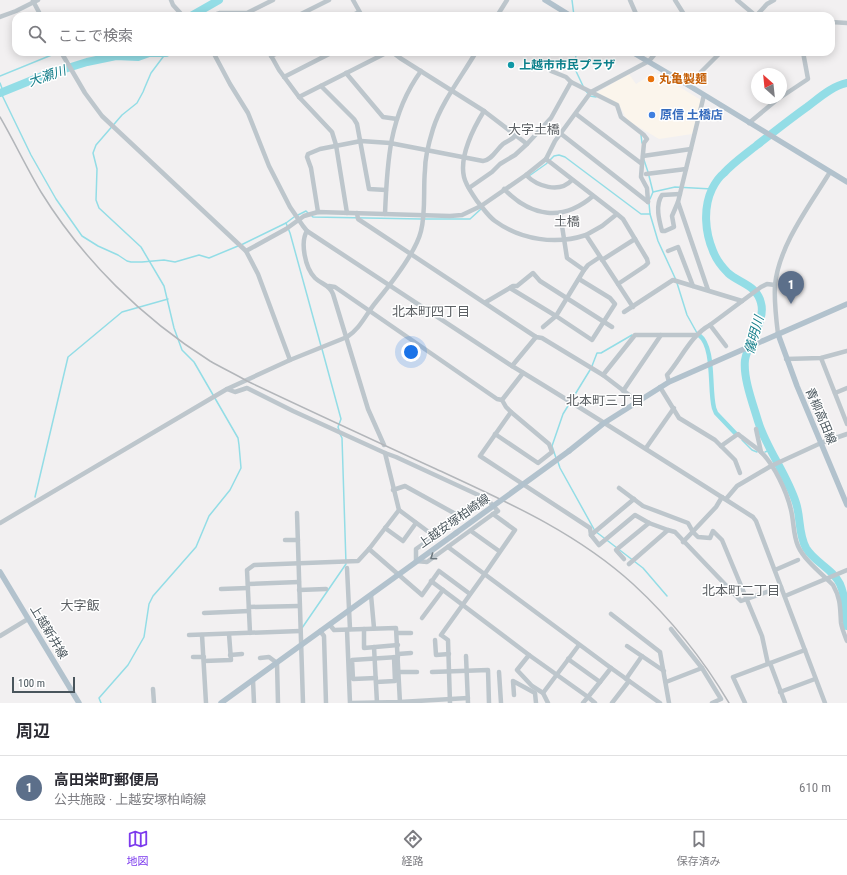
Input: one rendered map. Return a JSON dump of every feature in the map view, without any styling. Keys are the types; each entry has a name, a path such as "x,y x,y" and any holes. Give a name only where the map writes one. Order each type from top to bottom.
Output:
{"main road":[{"path":"546,0 565,12"},
{"path":"639,56 847,182"},
{"path":"778,334 847,304"},
{"name":"上越安塚柏崎線","path":"221,703 399,575 416,561 456,534 569,451 604,423 637,401 669,382 778,334"},
{"name":"青柳高田線","path":"778,334 786,359 847,505"},
{"name":"上越新井線","path":"0,572 79,703"}],"street":[{"path":"171,0 173,5 180,12"},
{"path":"252,12 273,0"},
{"path":"305,12 329,0"},
{"path":"353,0 360,12"},
{"path":"500,12 507,0"},
{"path":"630,0 635,12"},
{"path":"676,0 683,12"},
{"path":"737,0 751,12"},
{"path":"760,12 767,4 774,0"},
{"path":"13,12 34,1 39,12"},
{"path":"0,17 12,12"},
{"path":"835,22 847,23"},
{"path":"63,56 85,93 102,116 246,251 258,274 290,360"},
{"path":"216,56 230,84 248,113 269,166 298,220 307,231 390,284 512,366 646,448 724,498 756,521 825,703"},
{"path":"271,56 299,97 332,132 336,145 347,213"},
{"path":"284,77 325,56"},
{"path":"299,97 380,56"},
{"path":"397,56 484,111 527,144"},
{"path":"0,523 227,389 290,360 347,337 354,332 390,284 416,244 421,231 425,170 434,127 439,115 474,56"},
{"path":"246,251 286,229 310,213 357,213 423,216 456,216 468,213 481,206 526,175 546,159 560,133 576,114 591,92 649,62 653,56"},
{"path":"688,85 715,56"},
{"path":"787,92 808,79 804,56"},
{"path":"385,214 390,143 397,119 408,93 413,82 421,71"},
{"path":"551,71 566,77 571,82 617,105 621,117 647,139 644,143 641,176 647,188 648,202 560,133"},
{"path":"346,73 383,117 397,119"},
{"path":"468,188 492,172 500,164 515,155 527,144 551,118 571,82"},
{"path":"321,86 354,119 357,124 369,189 386,190"},
{"path":"680,194 662,195 660,198 658,218 662,231 674,226 672,216 678,202 680,194 686,169 691,149 704,95"},
{"path":"749,123 772,104"},
{"path":"484,111 471,135 463,164 464,177 468,188 481,206 495,221 517,233 532,238 565,241 586,235 602,226 617,214"},
{"path":"576,114 642,164"},
{"path":"318,212 311,168 307,155 320,149 361,141 390,143 486,160 504,143 511,141 516,135"},
{"path":"643,156 691,149"},
{"path":"546,159 617,214 627,225 635,238 647,259 648,264 618,284"},
{"path":"646,174 686,169"},
{"path":"778,334 775,312 775,285 780,263 789,240 830,172"},
{"path":"526,175 536,183 546,187 557,187 572,180"},
{"path":"504,189 527,208 540,212 560,213 576,208 593,196"},
{"path":"678,202 708,290"},
{"path":"357,213 358,219 486,302 536,337 542,338 602,375 637,401"},
{"path":"560,213 567,258 584,270"},
{"path":"307,231 304,235 303,251 310,271 315,278 332,290 368,409 384,445"},
{"path":"586,235 633,307"},
{"path":"543,327 556,316 588,265 601,259 635,238"},
{"path":"668,251 678,247 693,286"},
{"path":"486,302 513,286 517,286 533,273 540,281 612,327"},
{"path":"510,288 592,340 615,304 610,298 579,279"},
{"path":"624,312 672,280 742,301"},
{"path":"669,382 667,375 696,335 761,287 767,284 775,285"},
{"path":"327,286 335,287 502,400 506,408 549,444 552,452 538,463 496,434"},
{"path":"710,325 726,346"},
{"path":"602,375 635,335 696,335"},
{"path":"623,391 662,335"},
{"path":"512,366 536,337"},
{"path":"786,359 822,358 847,351"},
{"path":"822,358 847,424"},
{"path":"502,400 523,372"},
{"path":"660,387 679,418 715,440 735,460 740,473"},
{"path":"227,389 235,392 247,388 293,411 386,453 396,456 487,499 498,511 427,562 416,561 416,550 487,499"},
{"path":"835,392 847,388"},
{"path":"646,448 674,408"},
{"path":"511,412 480,456 590,528 591,535 600,546 635,515 649,523 675,532 741,602 781,587"},
{"path":"756,429 761,452"},
{"path":"721,446 738,434 761,452 773,465 788,498 796,541 799,548 833,585 839,598 841,624 847,642"},
{"path":"683,542 716,506 737,486 781,461 821,443 847,434"},
{"path":"386,453 393,490 399,510 434,536"},
{"path":"393,490 405,486 461,517"},
{"path":"619,488 643,506 688,523 698,537 710,538 713,531 722,540 762,636 769,664 785,703"},
{"path":"591,535 634,499"},
{"path":"250,633 247,570 254,565 298,562 358,562 399,510"},
{"path":"297,513 299,606 302,645 302,703"},
{"path":"450,701 448,640 441,635 463,606 499,551 515,530 493,514"},
{"path":"385,528 403,541 416,523"},
{"path":"624,559 616,550 649,523"},
{"path":"629,564 668,530"},
{"path":"471,531 499,551"},
{"path":"285,540 298,540"},
{"path":"448,547 579,645 660,703"},
{"path":"369,549 422,595 439,571 470,594"},
{"path":"775,570 798,560"},
{"path":"347,568 351,703 468,700 466,656"},
{"path":"784,596 847,570"},
{"path":"221,589 299,582"},
{"path":"431,582 595,703"},
{"path":"299,590 326,589"},
{"path":"422,618 443,590"},
{"path":"371,595 374,628"},
{"path":"204,612 299,606"},
{"path":"611,614 660,652 669,703"},
{"path":"0,636 28,619"},
{"path":"330,625 334,630 396,628 398,645 397,656 395,681 353,679 352,660 375,659 397,656 411,653"},
{"path":"364,629 364,648 398,645"},
{"path":"671,629 702,668 721,699 712,703"},
{"path":"189,635 300,631"},
{"path":"320,631 324,636 326,703"},
{"path":"397,633 411,633"},
{"path":"193,657 230,660 229,634"},
{"path":"202,635 206,703"},
{"path":"435,640 436,655 449,654"},
{"path":"543,693 579,645"},
{"path":"627,646 664,670"},
{"path":"374,647 377,703"},
{"path":"745,703 733,677 805,650"},
{"path":"230,655 242,654"},
{"path":"529,655 517,670 532,686 543,693 548,703"},
{"path":"397,656 400,702"},
{"path":"612,703 642,656"},
{"path":"260,658 269,657 277,663 278,703"},
{"path":"568,659 600,682"},
{"path":"583,703 611,668"},
{"path":"666,682 702,668"},
{"path":"432,672 488,670 489,703"},
{"path":"398,672 417,672"},
{"path":"499,672 501,703"},
{"path":"780,692 815,679"},
{"path":"253,680 254,703"},
{"path":"514,695 513,681 535,693 536,703"},
{"path":"153,689 154,703"}],"shaded area":[{"path":"655,72 701,100 692,134 659,139 627,120 619,104 596,93 629,74 636,84"}],"waterway":[{"name":"大瀬川","path":"198,12 219,0"},
{"path":"572,0 574,12"},
{"path":"0,76 49,56"},
{"name":"大瀬川","path":"0,93 42,76 87,62 116,56"},
{"name":"大瀬川","path":"116,56 141,56"},
{"path":"101,703 99,698 128,665 144,637 149,604 153,596 196,547 209,516 230,490 241,468 238,438 194,362 182,350 174,328 164,286 141,247 99,208 96,200 97,169 93,153 96,145 122,115 137,103 151,73 164,56"},
{"path":"576,56 575,69 583,86"},
{"path":"0,83 3,91"},
{"name":"儀明川","path":"847,83 836,87 821,96 735,162 716,182 709,196 706,212 708,236 714,254 728,273 752,288 759,297 762,310 761,317 745,360 745,375 749,391 766,442 792,492 796,503 803,542 809,553 833,574 840,584 844,600 847,626"},
{"path":"586,91 590,96 596,97"},
{"path":"1,93 31,155 56,199 82,236 98,246 131,262 164,260 175,262 199,255 209,258 238,246"},
{"path":"641,135 642,143"},
{"path":"529,176 546,164 554,156 559,155 565,157 641,214 650,214"},
{"path":"644,160 648,172"},
{"path":"649,176 653,192 650,199"},
{"path":"653,192 675,187 712,189"},
{"path":"649,203 650,214 658,241 676,280"},
{"path":"425,219 470,219 481,209"},
{"path":"298,215 306,211 308,213"},
{"path":"311,215 313,217 421,219"},
{"path":"241,245 286,223 294,217"},
{"path":"286,223 321,346"},
{"path":"677,283 687,315 697,333"},
{"path":"35,497 68,357 122,312 168,299"},
{"path":"592,366 597,353 601,353 632,335"},
{"path":"699,335 704,341 709,358 714,408 716,413 736,434"},
{"path":"322,349 341,419 338,427 339,430"},
{"path":"556,458 552,446 563,414 590,370"},
{"path":"302,628 346,564 342,438 340,434"},
{"path":"742,440 752,450 757,452"},
{"name":"儀明川","path":"765,452 770,450"},
{"path":"558,462 595,531 643,568 667,596"}],"railway":[{"path":"0,117 41,192 76,241 116,286 161,326 210,361 247,381 462,481 514,506 564,533 611,565 647,597 686,640 729,703"}],"place":[{"name":"上越市市民プラザ","path":"511,65"},
{"name":"丸亀製麺","path":"651,79"},
{"name":"原信 土橋店","path":"652,115"},
{"name":"高田栄町郵便局","path":"791,304"}],"district":[{"name":"大字土橋","path":"534,129"},
{"name":"土橋","path":"567,221"},
{"name":"北本町四丁目","path":"431,311"},
{"name":"北本町三丁目","path":"605,400"},
{"name":"北本町二丁目","path":"741,590"},
{"name":"大字飯","path":"80,605"}]}
